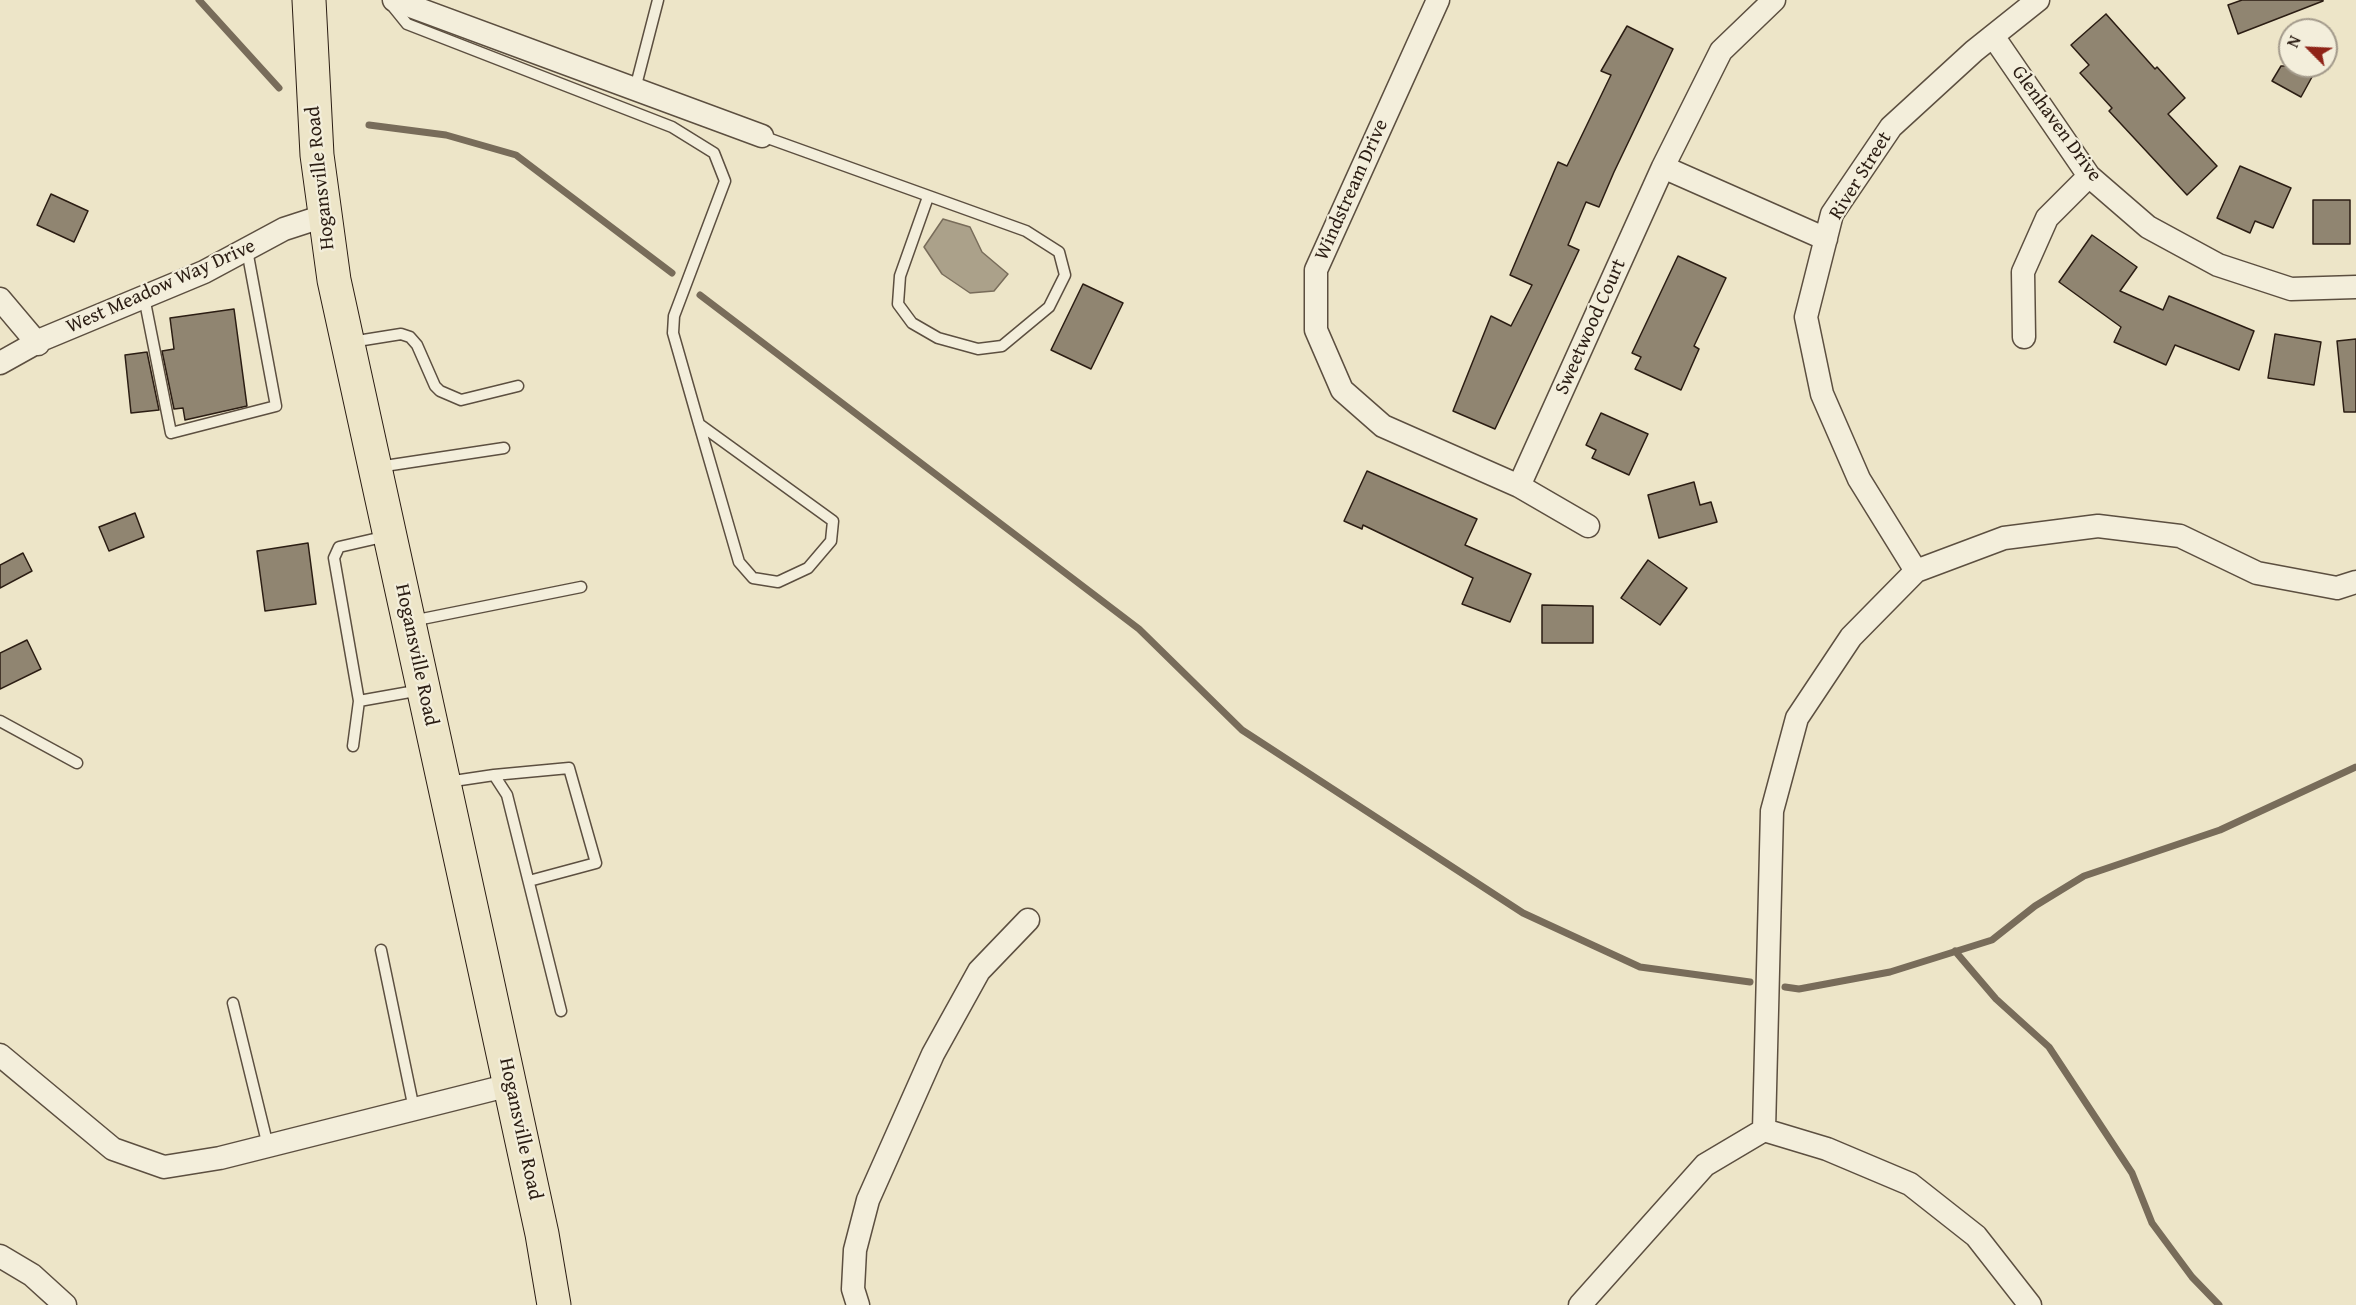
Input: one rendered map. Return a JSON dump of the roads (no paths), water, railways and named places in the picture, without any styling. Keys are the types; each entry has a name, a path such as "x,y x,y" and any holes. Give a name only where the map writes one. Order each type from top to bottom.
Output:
{"main road":[{"name":"Hogansville Road","path":"309,0 312,93 324,216 348,343 510,1085 554,1305"}],"street":[{"path":"394,0 762,136"},
{"name":"Windstream Drive","path":"1438,0 1316,270 1316,330 1342,390 1383,426 1519,486 1588,526"},
{"name":"Sweetwood Court","path":"1519,486 1663,167 1721,51 1774,0"},
{"name":"River Street","path":"1916,571 1859,479 1822,394 1806,317 1832,214 1891,127 1992,36 2038,0"},
{"name":"Glenhaven Drive","path":"1992,36 2089,176 2148,227 2218,265 2291,289 2356,287"},
{"path":"1663,167 1826,239"},
{"path":"2024,337 2023,272 2048,218 2089,176"},
{"name":"West Meadow Way Drive","path":"0,363 38,344 204,272 284,229 324,216"},
{"path":"0,299 38,344"},
{"path":"1764,1130 1772,811 1797,718 1851,637 1916,571 2004,538 2098,526 2180,536 2257,573 2337,588 2356,582"},
{"path":"858,1305 853,1289 855,1250 868,1200 933,1054 979,971 1028,921"},
{"path":"0,1055 113,1149 164,1167 268,1146 510,1085"},
{"path":"1580,1305 1706,1165 1764,1130 1827,1149 1910,1184 1976,1236 2031,1305"},
{"path":"0,1257 32,1275 64,1305"}],"lane":[{"path":"388,0 407,24 672,127 714,153 725,181 674,316 673,333 699,424 740,562 753,578 778,582 808,568 831,541 833,521 699,424"},
{"path":"635,89 658,0"},
{"path":"762,136 1026,231 1059,252 1065,275 1049,307 1002,346 978,349 938,338 912,323 898,304 900,276 928,197"},
{"path":"144,297 171,433 276,406 247,250"},
{"path":"348,343 401,334 410,337 417,345 435,386 440,391 461,400 519,386"},
{"path":"375,467 504,448"},
{"path":"353,746 359,701 335,552 339,547 390,535"},
{"path":"409,621 581,587"},
{"path":"359,701 424,690"},
{"path":"0,721 77,763"},
{"path":"444,782 569,768 596,863 529,881"},
{"path":"494,775 507,795 561,1011"},
{"path":"381,950 414,1109"},
{"path":"233,1003 268,1146"}],"waterway":[{"path":"199,0 279,88"},
{"path":"369,125 446,135 516,155 672,273"},
{"path":"700,295 1139,629 1242,730 1523,913 1640,967 1750,982"},
{"path":"1785,987 1799,989 1890,972 1992,940 2035,906 2084,876 2220,830 2356,767"},
{"path":"1955,951 1996,999 2049,1047 2132,1173 2152,1223 2192,1277 2219,1305"}]}
